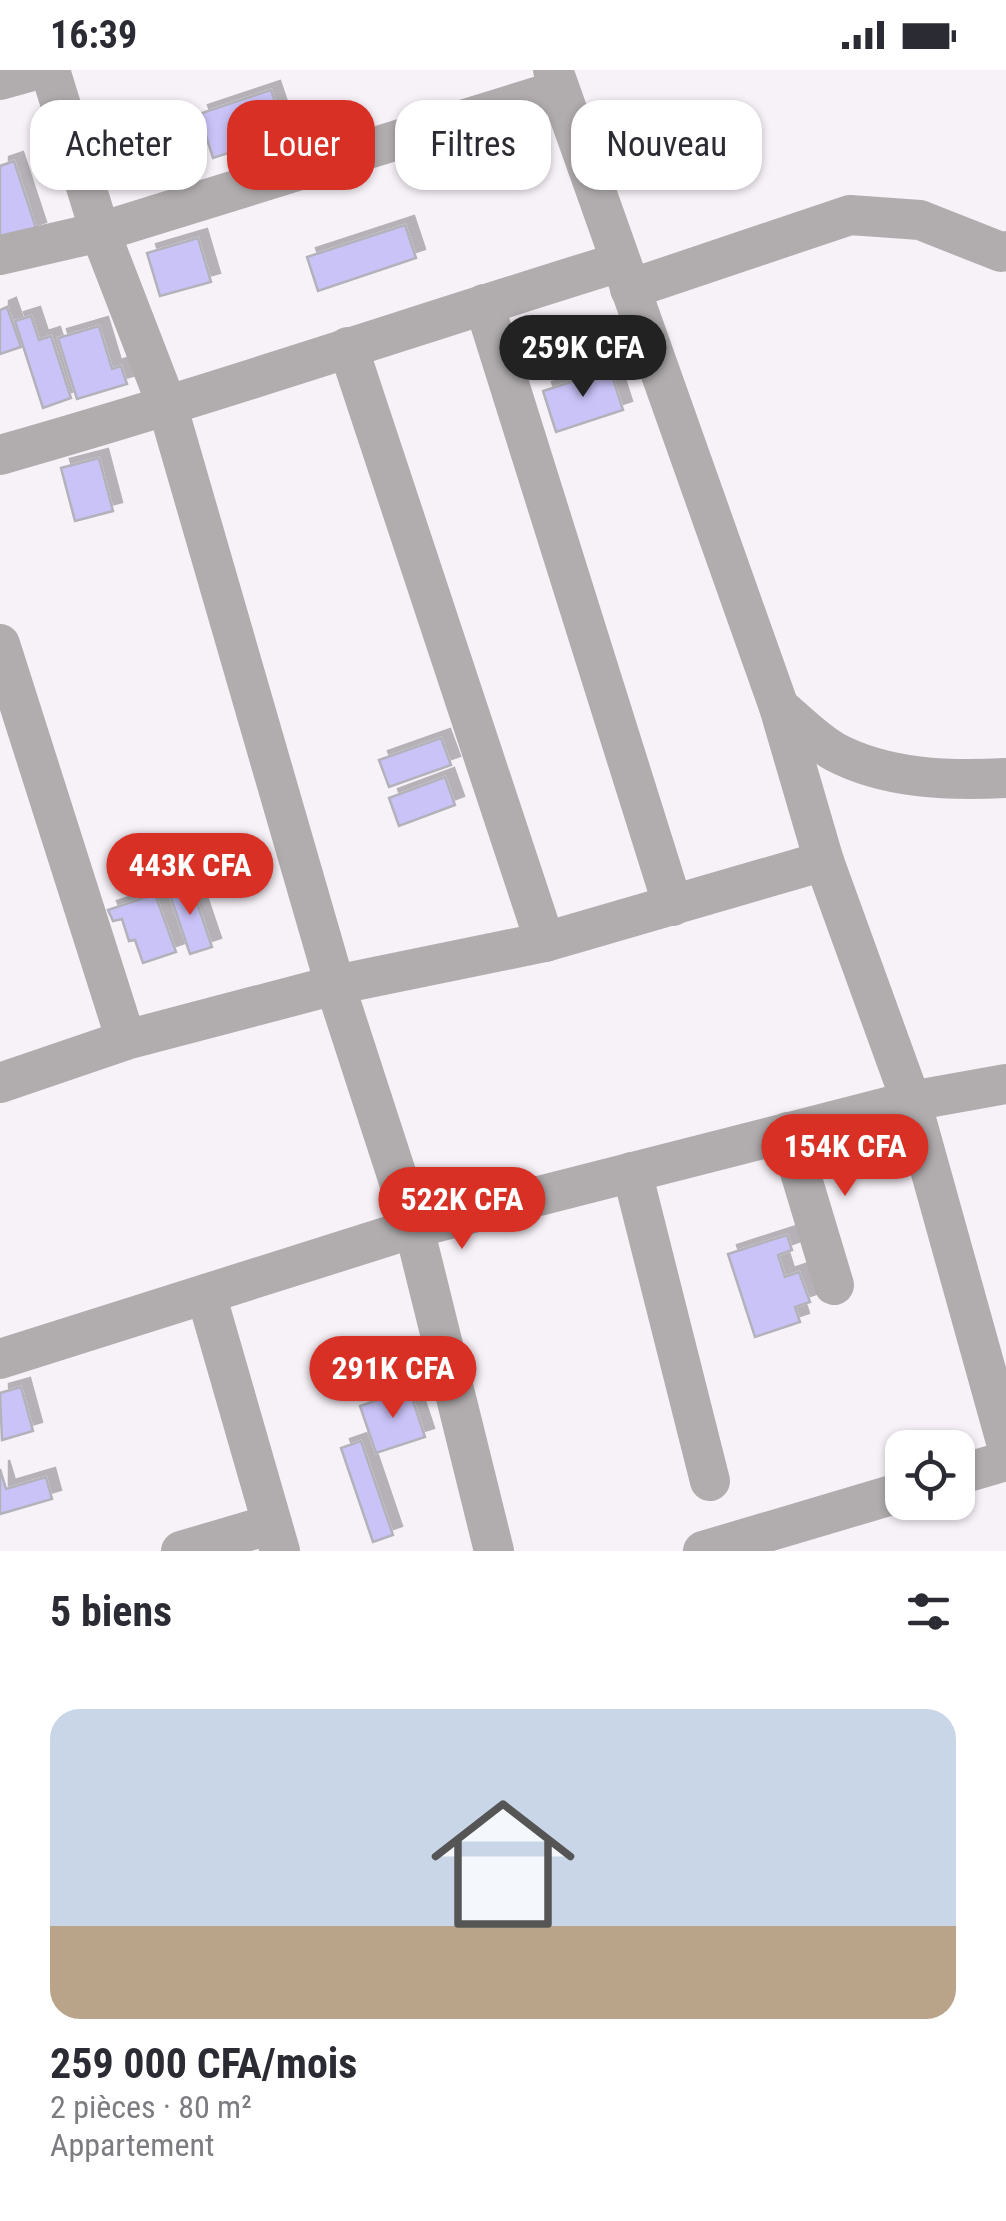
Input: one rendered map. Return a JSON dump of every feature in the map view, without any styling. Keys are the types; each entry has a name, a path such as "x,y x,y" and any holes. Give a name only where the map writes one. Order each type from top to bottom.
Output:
{"street":[{"path":"0,80 36,70"},
{"path":"50,70 100,232 168,408 335,984 414,1228 494,1551"},
{"path":"0,256 100,232 556,80 779,707 824,861 911,1101 1006,1442"},
{"path":"0,456 168,408 484,304 625,275 850,215 920,220 1006,251"},
{"path":"484,304 673,906"},
{"path":"348,347 544,942"},
{"path":"0,644 126,1040"},
{"path":"779,707 833,751 896,774 977,780 1006,778"},
{"path":"0,1082 126,1040 335,984 544,942 824,861"},
{"path":"0,1358 414,1228 911,1101 1006,1084"},
{"path":"788,1132 834,1285"},
{"path":"632,1172 710,1481"},
{"path":"181,1551 276,1537 206,1294"},
{"path":"975,1470 1006,1461"},
{"path":"703,1551 885,1497"}],"building":[{"path":"271,90 274,100 241,100"},
{"path":"227,105 227,153 213,158 207,139 207,111"},
{"path":"14,161 37,231 0,243 0,166"},
{"path":"405,225 416,258 318,291 307,257"},
{"path":"198,238 211,282 160,296 147,253"},
{"path":"7,307 21,347 0,354 0,310"},
{"path":"31,316 39,340 51,336 71,398 43,408 15,321"},
{"path":"99,326 112,369 121,366 127,384 77,399 58,338"},
{"path":"610,369 623,410 556,432 543,391"},
{"path":"99,458 113,511 75,521 61,468"},
{"path":"441,738 451,765 389,787 379,760"},
{"path":"445,777 455,805 399,826 389,798"},
{"path":"190,882 212,947 190,954 168,889"},
{"path":"155,894 176,952 143,963 135,940 129,941 122,919 113,921 108,910"},
{"path":"787,1235 792,1250 778,1255 785,1277 799,1272 810,1302 795,1307 800,1322 755,1337 728,1254"},
{"path":"21,1387 33,1431 2,1440 0,1393"},
{"path":"409,1389 425,1437 376,1453 360,1406"},
{"path":"361,1441 393,1535 373,1542 341,1448"},
{"path":"0,1469 6,1489 46,1477 52,1499 0,1514"}]}
